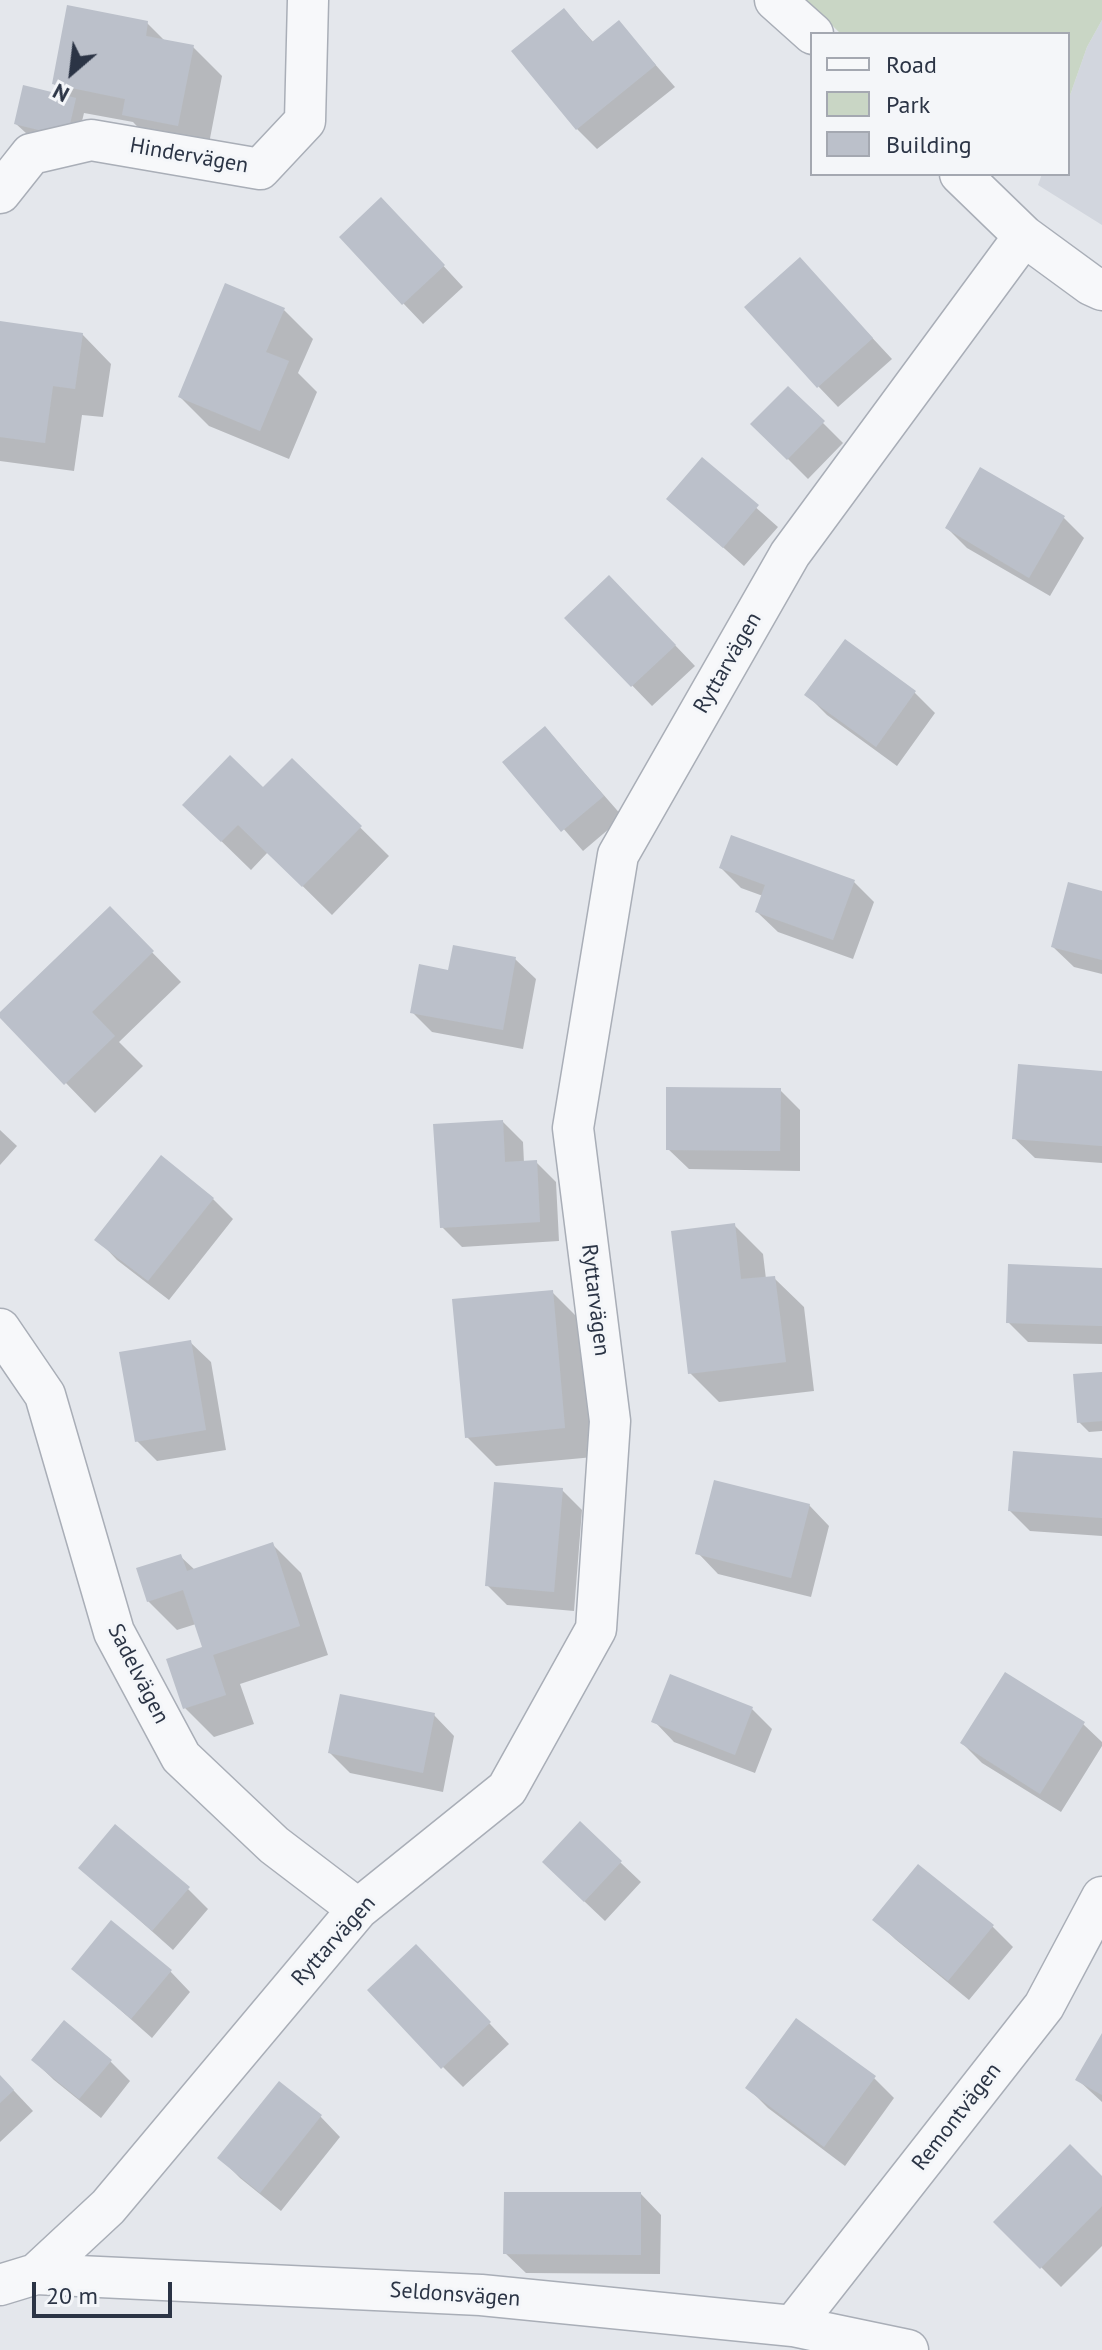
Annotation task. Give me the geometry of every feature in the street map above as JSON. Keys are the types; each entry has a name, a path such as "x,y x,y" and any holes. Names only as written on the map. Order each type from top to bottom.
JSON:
{"street":[{"name":"Hindervägen","path":"0,193 31,154 91,140 260,169 305,121 308,0"},
{"path":"775,0 811,32"},
{"path":"962,176 1024,236 1102,290"},
{"name":"Ryttarvägen","path":"18,2280 108,2207 358,1909 507,1789 596,1629 610,1421 573,1128 618,855 790,554 1024,236"},
{"name":"Sadelvägen","path":"0,1329 45,1395 114,1632 181,1757 274,1845 358,1909"},
{"name":"Remontvägen","path":"793,2326 1044,2006 1102,1897"},
{"name":"Seldonsvägen","path":"18,2280 481,2295 793,2326 908,2350"}],"shaded area":[{"path":"1102,20 1102,225 1038,185 1041,176 1070,176 1070,95 1087,47"}],"green space":[{"path":"806,0 1102,0 1102,20 1087,47 1070,95 1070,32 839,32"}],"building":[{"path":"67,5 148,21 146,36 194,45 178,126 122,115 125,99 52,84"},
{"path":"564,8 592,42 619,20 656,65 576,130 511,51"},
{"path":"23,85 76,98 67,137 14,124"},
{"path":"381,197 445,265 402,305 339,237"},
{"path":"800,257 873,338 817,388 744,307"},
{"path":"225,283 285,308 266,352 289,361 260,431 178,397"},
{"path":"0,321 83,333 75,389 53,386 45,443 0,437"},
{"path":"788,386 825,421 787,460 750,424"},
{"path":"702,457 759,505 723,548 666,499"},
{"path":"980,467 1065,516 1029,578 945,528"},
{"path":"609,575 676,645 631,687 564,618"},
{"path":"845,639 916,691 876,747 804,695"},
{"path":"545,726 604,796 561,832 502,762"},
{"path":"230,755 263,787 292,758 362,826 302,887 238,825 221,842 182,805"},
{"path":"731,835 855,880 833,940 755,912 765,885 719,868"},
{"path":"1068,882 1102,891 1102,960 1051,947"},
{"path":"110,906 154,951 92,1012 115,1036 64,1085 0,1018 0,1012"},
{"path":"453,945 516,957 503,1030 410,1013 419,964 448,970"},
{"path":"1018,1064 1102,1071 1102,1146 1012,1139"},
{"path":"666,1087 781,1088 780,1151 666,1150"},
{"path":"503,1120 505,1162 537,1160 540,1222 440,1228 433,1124"},
{"path":"161,1155 214,1198 148,1281 94,1240"},
{"path":"735,1223 741,1279 775,1276 786,1362 688,1374 671,1231"},
{"path":"1008,1264 1102,1268 1102,1326 1006,1323"},
{"path":"553,1290 565,1428 465,1438 452,1299"},
{"path":"191,1340 206,1430 135,1442 119,1352"},
{"path":"1102,1372 1102,1421 1077,1423 1073,1374"},
{"path":"1013,1451 1102,1458 1102,1518 1008,1511"},
{"path":"714,1480 810,1504 791,1578 695,1554"},
{"path":"494,1482 563,1488 554,1592 485,1586"},
{"path":"273,1542 300,1626 213,1655 226,1695 183,1709 166,1659 202,1647 183,1590 147,1602 136,1568 181,1554 187,1571"},
{"path":"1005,1672 1085,1722 1040,1794 960,1743"},
{"path":"670,1674 753,1707 735,1755 651,1722"},
{"path":"340,1694 435,1713 423,1773 328,1753"},
{"path":"580,1821 622,1861 584,1902 542,1862"},
{"path":"115,1824 190,1887 152,1931 78,1868"},
{"path":"918,1864 994,1925 948,1981 872,1920"},
{"path":"111,1920 172,1970 131,2019 71,1969"},
{"path":"416,1944 491,2022 441,2069 367,1990"},
{"path":"796,2018 876,2076 824,2147 745,2088"},
{"path":"64,2020 112,2060 79,2099 31,2060"},
{"path":"1102,2033 1102,2095 1075,2080"},
{"path":"0,2075 14,2090 0,2103"},
{"path":"279,2081 322,2115 260,2193 217,2158"},
{"path":"1070,2144 1102,2176 1102,2206 1040,2269 993,2222"},
{"path":"504,2192 641,2192 641,2255 503,2254"}]}
